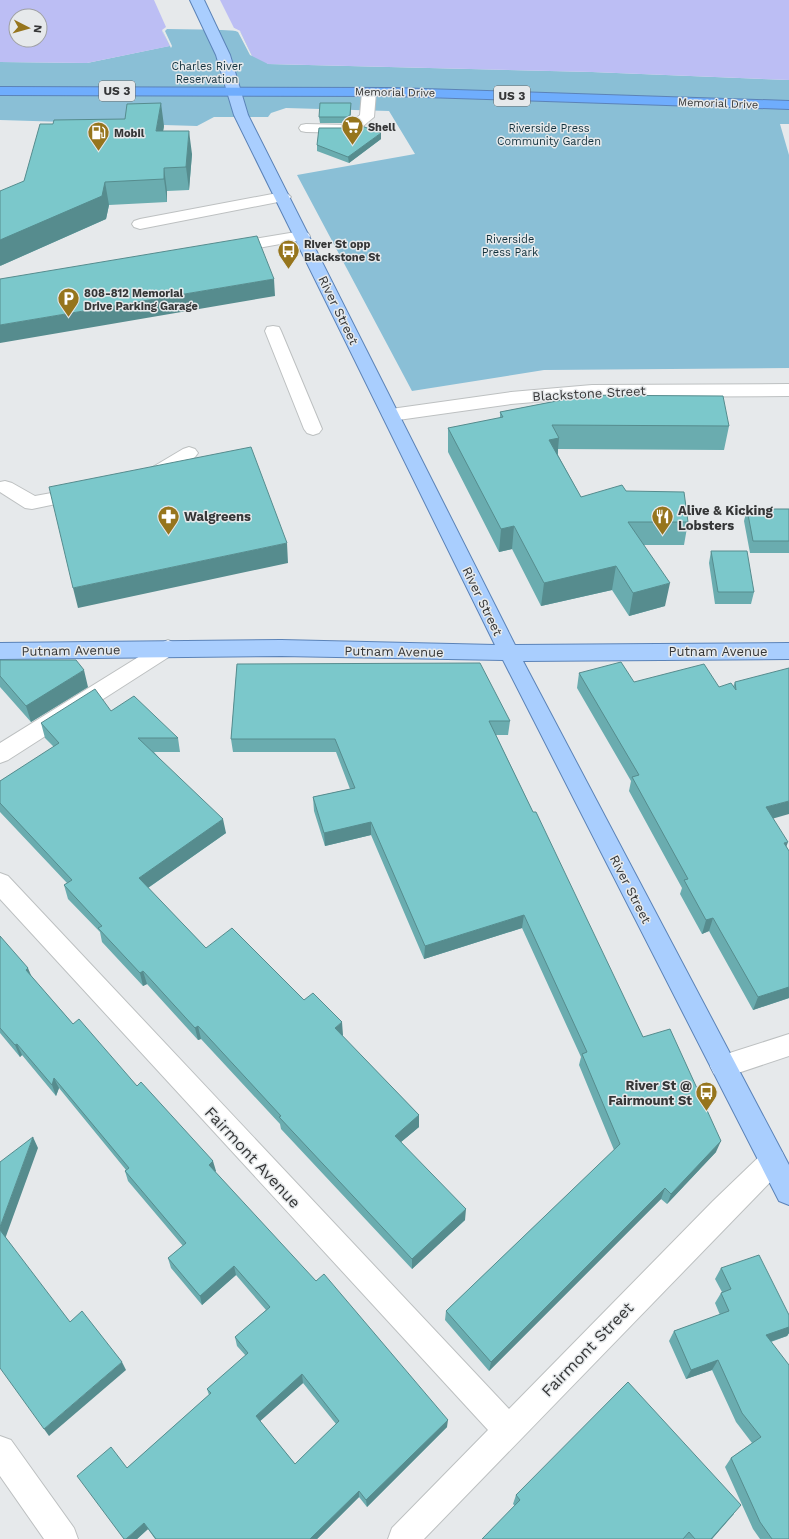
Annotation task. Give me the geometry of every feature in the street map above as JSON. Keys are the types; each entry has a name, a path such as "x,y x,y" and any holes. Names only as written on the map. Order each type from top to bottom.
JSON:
{"highway":[{"name":"Memorial Drive","path":"0,91 369,92 789,105"}],"main road":[{"name":"River Street","path":"197,0 223,55 241,114 390,415 509,653 789,1192"},
{"name":"Putnam Avenue","path":"0,651 168,648 509,653 789,651"}],"street":[{"path":"306,128 351,129 367,117 369,92"},
{"path":"140,224 283,197"},
{"path":"212,251 302,236"},
{"path":"273,331 314,430"},
{"name":"Blackstone Street","path":"390,415 511,398 592,391 789,390"},
{"path":"131,485 138,484 189,453"},
{"path":"5,487 32,503 68,496"},
{"path":"0,754 168,648"},
{"name":"Fairmont Avenue","path":"0,883 508,1430"},
{"path":"723,1066 789,1045"},
{"name":"Fairmont Street","path":"403,1539 508,1430 773,1161"},
{"path":"0,1451 63,1539"}],"green space":[{"name":"Riverside Press Park","path":"166,27 240,31 268,64 592,72 789,80 789,124 780,124 789,155 789,368 544,370 412,391 297,175 415,154 389,111 286,108 271,113 268,117 214,117 197,126 0,120 0,62 87,63 169,46 162,30"}],"shaded area":[{"path":"0,0 789,0 789,80 592,72 268,64 252,56 240,31 234,28 166,27 162,31 170,46 87,63 0,62"}],"pier":[{"path":"154,0 220,0 234,28 240,31 252,56 250,55 238,32 233,30 167,29 165,31 172,46 171,48 162,30 166,27"}],"building":[{"path":"161,103 156,131 189,131 186,167 164,168 164,179 105,182 102,196 0,240 0,191 24,181 40,124 53,124 54,120 125,119 127,104"},
{"path":"320,103 351,103 350,115 347,117 319,117"},
{"path":"359,125 381,133 348,157 317,145 319,128 351,128"},
{"name":"808-812 Memorial Drive Parking Garage","path":"257,236 274,279 0,325 0,279"},
{"path":"567,395 723,396 729,426 552,425 559,438 549,440 581,497 622,485 626,491 684,492 688,522 628,522 670,583 633,593 616,566 544,583 514,526 501,529 448,428 503,417 500,412 567,399"},
{"name":"Walgreens","path":"251,447 287,543 73,588 49,487"},
{"path":"747,509 789,509 789,541 753,541"},
{"path":"711,551 747,551 754,592 718,592"},
{"path":"0,660 76,660 84,670 26,706 0,676"},
{"path":"621,662 634,682 704,664 719,687 731,683 736,690 735,682 789,668 789,801 766,807 788,842 784,843 789,851 789,987 758,997 713,918 706,920 684,880 688,879 632,777 639,775 579,673"},
{"path":"480,663 510,721 489,721 533,812 536,812 643,1037 670,1029 721,1141 671,1194 665,1188 491,1362 446,1311 620,1144 582,1054 587,1052 524,915 425,946 371,822 324,833 313,797 355,788 335,739 231,739 237,664"},
{"path":"95,689 111,711 134,696 178,738 138,738 223,819 139,878 206,948 232,928 304,1000 313,993 342,1022 335,1028 419,1115 395,1136 466,1209 412,1259 279,1117 281,1116 198,1026 195,1028 143,971 140,973 98,928 102,926 64,885 72,880 0,803 0,781 59,743 41,723"},
{"path":"0,936 28,968 26,970 73,1024 79,1019 137,1086 141,1082 213,1161 209,1165 316,1281 324,1274 448,1420 366,1500 359,1491 310,1539 156,1539 144,1523 126,1539 124,1539 77,1476 111,1447 127,1468 211,1393 207,1389 248,1353 235,1337 270,1307 234,1266 200,1296 168,1258 186,1243 125,1171 129,1168 54,1078 52,1085 17,1044 15,1045 0,1028","holes":["302,1374 339,1421 295,1464 256,1416"]},
{"path":"33,1137 0,1227 0,1162"},
{"path":"0,1230 70,1322 82,1311 122,1362 44,1429 0,1368"},
{"path":"759,1255 789,1315 789,1327 766,1335 789,1365 789,1539 772,1539 760,1522 731,1458 761,1437 742,1413 718,1360 691,1370 674,1331 729,1311 721,1293 731,1289 721,1268"},
{"path":"628,1382 741,1505 711,1539 695,1539 689,1532 683,1539 482,1539 520,1500 516,1495"}],"place":[{"name":"Shell","path":"352,146"},
{"name":"Mobil","path":"98,152"},
{"name":"River St opp Blackstone St","path":"288,270"},
{"name":"808-812 Memorial Drive Parking Garage","path":"69,318"},
{"name":"Walgreens","path":"169,536"},
{"name":"Alive & Kicking Lobsters","path":"663,536"},
{"name":"River St @ Fairmount St","path":"707,1112"}],"park label":[{"name":"Charles River Reservation","path":"207,72"},
{"name":"Riverside Press Community Garden","path":"549,134"}]}
